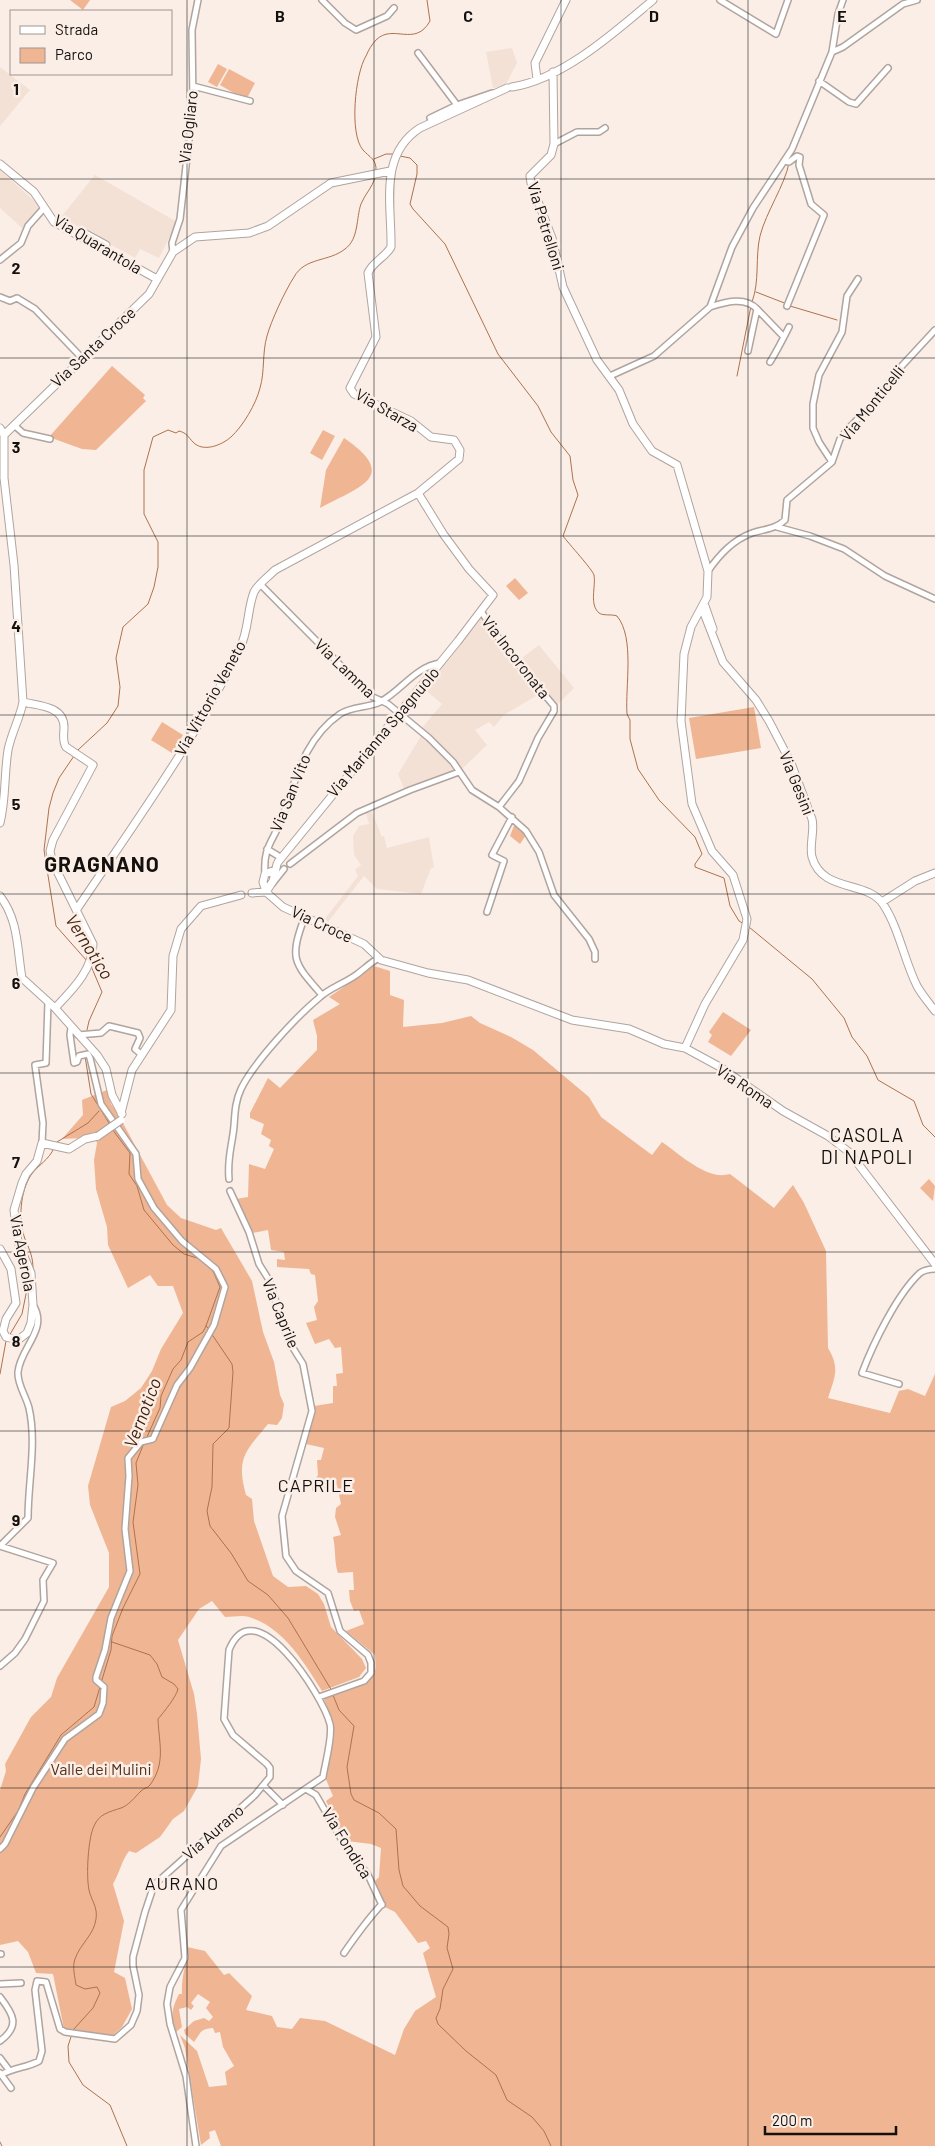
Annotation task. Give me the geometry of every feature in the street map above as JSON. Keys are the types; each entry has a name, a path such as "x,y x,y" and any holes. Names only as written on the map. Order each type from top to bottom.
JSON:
{"street":[{"name":"Via Ogliaro","path":"173,252 172,243 180,220 193,104 192,30 198,0"},
{"path":"322,0 356,30 387,16 394,8"},
{"path":"537,78 535,62 566,0"},
{"path":"173,252 195,237 248,233 268,226 331,183 390,171 410,135 469,104 553,72 611,35 653,0"},
{"path":"720,0 776,34 788,0"},
{"path":"710,307 732,247 753,208 788,161 832,52 838,14 843,0"},
{"path":"832,52 843,47 902,4 916,0"},
{"path":"418,53 457,105"},
{"path":"821,82 849,102 856,104 888,68"},
{"path":"553,72 554,144 578,132 599,132 604,128"},
{"path":"193,86 250,101"},
{"path":"430,118 486,93 499,93"},
{"name":"Via Petrelloni","path":"554,144 551,155 530,176 531,183 552,238 568,299 597,360 610,376"},
{"path":"787,306 824,215 811,204 799,165 800,157 797,156 788,161"},
{"name":"Via Quarantola","path":"0,164 28,185 56,223 80,233 158,277"},
{"name":"Via Starza","path":"390,171 391,248 371,266 368,273 376,337 350,388 354,394 411,421 431,437 449,438 457,443 460,450 459,459 418,493"},
{"path":"0,260 21,243 28,226 44,208"},
{"name":"Via Santa Croce","path":"2,431 14,425 149,294 173,252"},
{"path":"708,571 720,555 740,539 776,527 785,520 787,500 791,495 832,462 819,442 813,428 813,404 819,375 842,332 847,296 858,279"},
{"path":"0,297 10,301 17,298 30,305 82,358"},
{"path":"685,1048 706,1004 743,940 746,919 733,875 712,851 692,804 681,721 684,654 691,627 704,603 708,571 677,465 652,451 633,424 619,390 610,376 654,356 710,307 725,302 744,301 753,306 783,336"},
{"path":"748,351 753,306"},
{"path":"770,362 783,342 783,336 789,327"},
{"name":"Via Monticelli","path":"832,462 840,439 846,431 880,396 898,370 935,330"},
{"path":"14,425 23,433 50,439"},
{"path":"0,824 5,802 6,766 9,746 19,722 23,702 14,565 2,480 2,431"},
{"path":"423,500 426,487"},
{"path":"260,584 284,566 418,493 423,500"},
{"name":"Via Marianna Spagnuolo","path":"277,863 440,664 493,595 454,548 423,500"},
{"path":"776,527 810,536 844,549 885,576 935,599"},
{"name":"Via Lamma","path":"260,584 293,615 320,646 371,696 388,704 453,762 472,790 499,807 526,831 539,852 554,895 589,939 595,952 595,960"},
{"name":"Via Vittorio Veneto","path":"77,909 147,805 216,694 244,640 254,593 260,584"},
{"path":"704,603 728,669"},
{"path":"704,603 717,650 728,669"},
{"name":"Via Incoronata","path":"480,611 505,648 554,706 554,711 538,738 519,781 499,807"},
{"name":"Via San Vito","path":"267,849 281,820 297,773 312,742 345,711 381,702 415,675 440,664"},
{"name":"Via Gesini","path":"728,669 756,700 791,763 812,819 814,828 812,856 815,864 830,879 875,896 882,902"},
{"path":"23,702 53,709 58,712 64,722 63,743 70,750 93,764 87,779 52,840 50,851 52,861 93,944 91,956 78,982 55,1008"},
{"path":"290,864 357,813 410,790 459,772"},
{"path":"487,912 504,861 492,855 512,817"},
{"path":"267,849 277,863"},
{"path":"267,849 264,858 265,874 263,882 268,889"},
{"path":"265,874 277,863"},
{"path":"268,889 277,863"},
{"path":"252,894 268,889 275,883 284,869"},
{"path":"935,873 915,881 882,902 918,988 935,1011"},
{"name":"Via Croce","path":"268,889 283,907 305,915 364,944 377,959"},
{"path":"48,1002 46,1063 35,1065 45,1143 70,1149 85,1139 98,1136 121,1116 130,1074 171,1010 173,956 181,928 201,906 241,895"},
{"path":"0,896 16,929 22,978 55,1008 106,1069 121,1116"},
{"path":"305,915 295,952 296,962 301,971 322,995"},
{"path":"229,1179 228,1158 234,1126 234,1112 242,1088 281,1036 322,995 356,976 377,959"},
{"name":"Via Roma","path":"377,959 428,973 468,980 572,1020 629,1029 664,1044 685,1048 734,1075 783,1111 843,1147 864,1171 935,1264"},
{"path":"78,1034 98,1034 109,1026 138,1034 140,1038 135,1049 142,1055"},
{"path":"0,1849 5,1844 33,1788 65,1739 99,1714 103,1703 102,1685 96,1677 105,1650 111,1618 130,1571 125,1529 129,1476 128,1458 142,1442 153,1439 177,1385 190,1368 210,1333 225,1287 216,1269 182,1241 174,1229 154,1208 138,1178 136,1154 101,1104 88,1054 79,1056 77,1062 74,1063 70,1035 71,1028"},
{"path":"114,1098 122,1099 124,1096"},
{"name":"Via Agerola","path":"0,1249 11,1269 16,1299 15,1307 2,1327 10,1338 22,1338 27,1333 33,1316 31,1273 18,1242 14,1210 26,1174 37,1161 45,1143"},
{"name":"Via Caprile","path":"230,1191 250,1232 259,1264 268,1280 288,1340 303,1364 312,1411 282,1516 284,1549 296,1571 328,1593 340,1631 368,1655 371,1663 368,1678 319,1697"},
{"path":"899,1384 862,1373 876,1341 904,1294 920,1273 935,1269"},
{"path":"0,1666 20,1646 44,1601 43,1580 53,1562 0,1546 28,1518 32,1464 29,1408 18,1374 23,1353 34,1336 38,1325 38,1315 33,1305"},
{"path":"196,2146 185,2070 170,2024 167,2004 170,1987 185,1958 182,1907 221,1846 283,1805 323,1777 330,1725 319,1697 297,1665 272,1638 254,1631 242,1633 232,1642 228,1660 224,1719 233,1734 270,1768 270,1777 264,1786 283,1805"},
{"name":"Via Aurano","path":"9,2070 31,2066 39,2061 42,2051 35,1990 37,1981 46,1982 60,2028 65,2032 107,2038 119,2037 135,2018 139,1995 132,1966 133,1957 144,1912 154,1885 264,1786"},
{"name":"Via Fondica","path":"306,1789 316,1795 343,1842 368,1875 382,1904 367,1924 350,1940 344,1953"},
{"path":"0,1984 21,1983"},
{"path":"0,1997 14,2023 11,2032 0,2041"},
{"path":"0,2058 9,2070 1,2074 11,2088"}],"shaded area":[{"path":"512,48 517,63 505,86 493,88 486,52"},
{"path":"0,67 30,90 0,126"},
{"path":"0,170 41,207 28,220 23,229 0,208"},
{"path":"95,175 177,222 159,258 140,249 135,258 61,217"},
{"path":"479,617 541,693 504,715 494,727 489,722 475,730 487,745 461,770 443,748 421,729 442,704 424,689 455,652"},
{"path":"539,645 574,688 557,705 519,660"},
{"path":"421,736 443,755 453,770 450,773 405,791 398,774"},
{"path":"372,812 382,837 384,836 387,848 429,837 434,868 431,868 421,894 377,889 364,876 328,922 324,920 358,876 355,870 361,865 354,855 353,836 359,826 369,824 366,813"}],"green space":[{"path":"70,0 90,0 83,10"},
{"path":"218,64 227,69 217,87 208,82"},
{"path":"229,69 255,83 246,100 220,85"},
{"path":"112,366 145,395 143,398 146,401 96,450 82,449 49,437"},
{"path":"323,430 335,436 322,460 310,453"},
{"path":"344,438 361,451 370,462 372,472 368,480 360,487 320,508 326,470"},
{"path":"515,578 528,593 519,600 506,586"},
{"path":"754,707 761,748 696,759 689,718"},
{"path":"162,722 183,735 172,753 151,740"},
{"path":"515,823 526,835 520,844 510,836"},
{"path":"374,966 390,971 390,995 404,1000 403,1027 442,1023 471,1016 480,1023 511,1037 533,1050 589,1097 601,1117 652,1155 662,1142 703,1170 712,1174 730,1174 774,1208 793,1185 804,1203 826,1251 828,1348 835,1367 828,1398 890,1413 899,1391 908,1389 925,1396 935,1374 935,2146 221,2146 215,2130 209,2132 210,2138 201,2145 185,2048 180,2035 197,2051 209,2087 227,2085 225,2072 234,2066 223,2047 220,2032 215,2033 213,2028 205,2029 194,2042 185,2034 184,2030 194,2021 204,2018 209,2021 213,2017 206,2008 210,2002 198,1994 191,2003 194,2006 191,2010 187,2007 179,2009 182,2027 176,2032 173,2012 179,1994 182,1994 187,1947 205,1951 224,1975 229,1973 252,1996 246,2010 272,2016 277,2027 292,2029 300,2018 325,2021 395,2055 404,2029 415,2011 436,1997 423,1953 430,1948 426,1941 418,1943 395,1912 385,1907 375,1881 379,1877 381,1848 371,1844 347,1841 326,1801 333,1796 325,1777 334,1724 324,1699 350,1690 369,1680 373,1675 376,1665 375,1655 346,1631 364,1624 359,1610 354,1611 350,1601 349,1590 354,1590 353,1572 338,1573 337,1569 333,1537 341,1535 335,1517 336,1508 341,1504 337,1485 312,1491 312,1485 318,1475 317,1460 321,1460 324,1448 306,1444 314,1406 333,1403 333,1386 337,1386 336,1374 343,1373 341,1347 335,1348 329,1339 315,1344 306,1323 317,1320 314,1307 318,1301 315,1275 311,1274 309,1269 277,1267 277,1259 285,1260 284,1252 271,1250 268,1230 252,1233 236,1199 248,1197 249,1164 265,1169 274,1149 269,1146 271,1140 261,1134 264,1124 250,1118 250,1113 268,1078 280,1088 317,1050 317,1036 313,1020 340,1004 329,997"},
{"path":"723,1012 751,1030 731,1056 708,1042 712,1035 709,1032"},
{"name":"Valle dei Mulini","path":"107,1090 111,1104 167,1205 181,1218 216,1230 221,1228 252,1281 263,1332 274,1362 280,1395 284,1404 282,1418 277,1425 268,1424 253,1442 245,1456 242,1472 246,1495 252,1499 254,1521 273,1576 288,1587 306,1586 318,1594 324,1604 331,1627 362,1659 366,1668 359,1677 322,1691 292,1647 272,1629 249,1617 225,1617 212,1601 199,1609 178,1640 194,1694 197,1714 201,1759 198,1786 184,1811 173,1819 160,1837 136,1853 129,1851 113,1884 124,1921 114,1972 125,1978 132,2009 122,2027 112,2036 64,2029 53,1974 36,1973 28,1952 18,1941 0,1945 0,1790 6,1771 5,1764 31,1717 51,1697 57,1678 109,1587 109,1553 90,1505 88,1486 111,1407 125,1401 141,1388 152,1371 161,1349 183,1313 173,1286 158,1286 150,1275 128,1288 108,1245 107,1227 96,1189 94,1160 97,1143 94,1132 83,1138 62,1139 83,1115 82,1100"},
{"path":"929,1179 935,1186 933,1201 920,1188"}],"waterway":[{"path":"376,171 374,161 363,150 356,131 355,104 362,65 376,40 383,35 418,33 424,29 430,21 427,0"},
{"path":"374,159 386,154 393,154"},
{"path":"400,156 410,158 417,165 417,174 410,204 445,244 498,354 538,406 551,432 570,456 573,480 578,495 563,536 594,575 594,605 596,609 601,614 617,616 623,625 628,649 627,714 630,720 630,739 638,769 659,800 695,837 702,854 695,867 724,878 730,906 739,921 744,924"},
{"path":"752,302 756,286 760,236 766,218 784,180 789,163"},
{"name":"Vernotico","path":"78,750 107,723 118,706 120,687 116,658 123,627 148,604 154,587 158,567 158,542 144,514 144,470 153,437 168,430 176,433 179,431 186,434 197,445 212,447 223,443 236,432 258,394 262,382 264,349 267,336 290,283 304,266 339,253 350,245 355,234 361,204 375,178"},
{"path":"756,292 787,304"},
{"path":"737,376 751,306"},
{"path":"790,306 837,320"},
{"name":"Vernotico","path":"74,756 59,778 53,793 49,808 44,850 56,926 87,961"},
{"path":"749,927 812,979 844,1018 852,1037 867,1056 878,1080 914,1101 923,1125 935,1137"},
{"name":"Vernotico","path":"87,1030 102,992 91,966"},
{"name":"Vernotico","path":"85,1056 91,1094 109,1123"},
{"path":"57,1142 88,1123 99,1111"},
{"name":"Vernotico","path":"112,1129 130,1153 129,1174 137,1186 144,1210 173,1245 184,1254 197,1258 209,1266"},
{"path":"33,1269 32,1257 21,1223 22,1198 31,1175 54,1148"},
{"name":"Vernotico","path":"146,1439 160,1408 161,1396 173,1369 181,1360 188,1342 203,1332 206,1326 220,1287 212,1269"},
{"path":"9,1336 22,1314 28,1284"},
{"name":"Vernotico","path":"206,1326 209,1329"},
{"path":"211,1333 232,1364 233,1372 229,1428 213,1444 212,1487 207,1511 210,1526 231,1553 248,1581 268,1595 288,1618 332,1691"},
{"path":"0,1374 6,1341"},
{"name":"Vernotico","path":"101,1683 111,1650 112,1636 140,1574 133,1522 138,1485 136,1463 144,1443"},
{"path":"73,2030 93,2008 100,1993 97,1987 85,1989 76,1985 74,1969 77,1954 93,1930 96,1919 96,1911 89,1890 88,1876 88,1857 92,1832 96,1822 102,1816 126,1805 149,1786 155,1777 160,1761 158,1719 178,1689 174,1684 162,1677 157,1664 150,1655 112,1642"},
{"name":"Vernotico","path":"0,1837 18,1811 25,1794 61,1735 94,1707 100,1687"},
{"path":"333,1695 339,1710 354,1726 347,1767 351,1794 354,1800 379,1813 396,1829 399,1870 403,1886 420,1906 448,1927 447,1948 453,1969 443,1989 440,2009 436,2018 438,2024 466,2051 496,2075 507,2100 532,2117 544,2131 551,2146"},
{"path":"72,2034 68,2046 69,2062 83,2085 110,2105 127,2146"},
{"path":"0,2142 2,2146"}],"district":[{"name":"GRAGNANO","path":"102,865"},
{"name":"CASOLA DI NAPOLI","path":"867,1146"},
{"name":"CAPRILE","path":"316,1486"},
{"name":"AURANO","path":"182,1884"}]}
